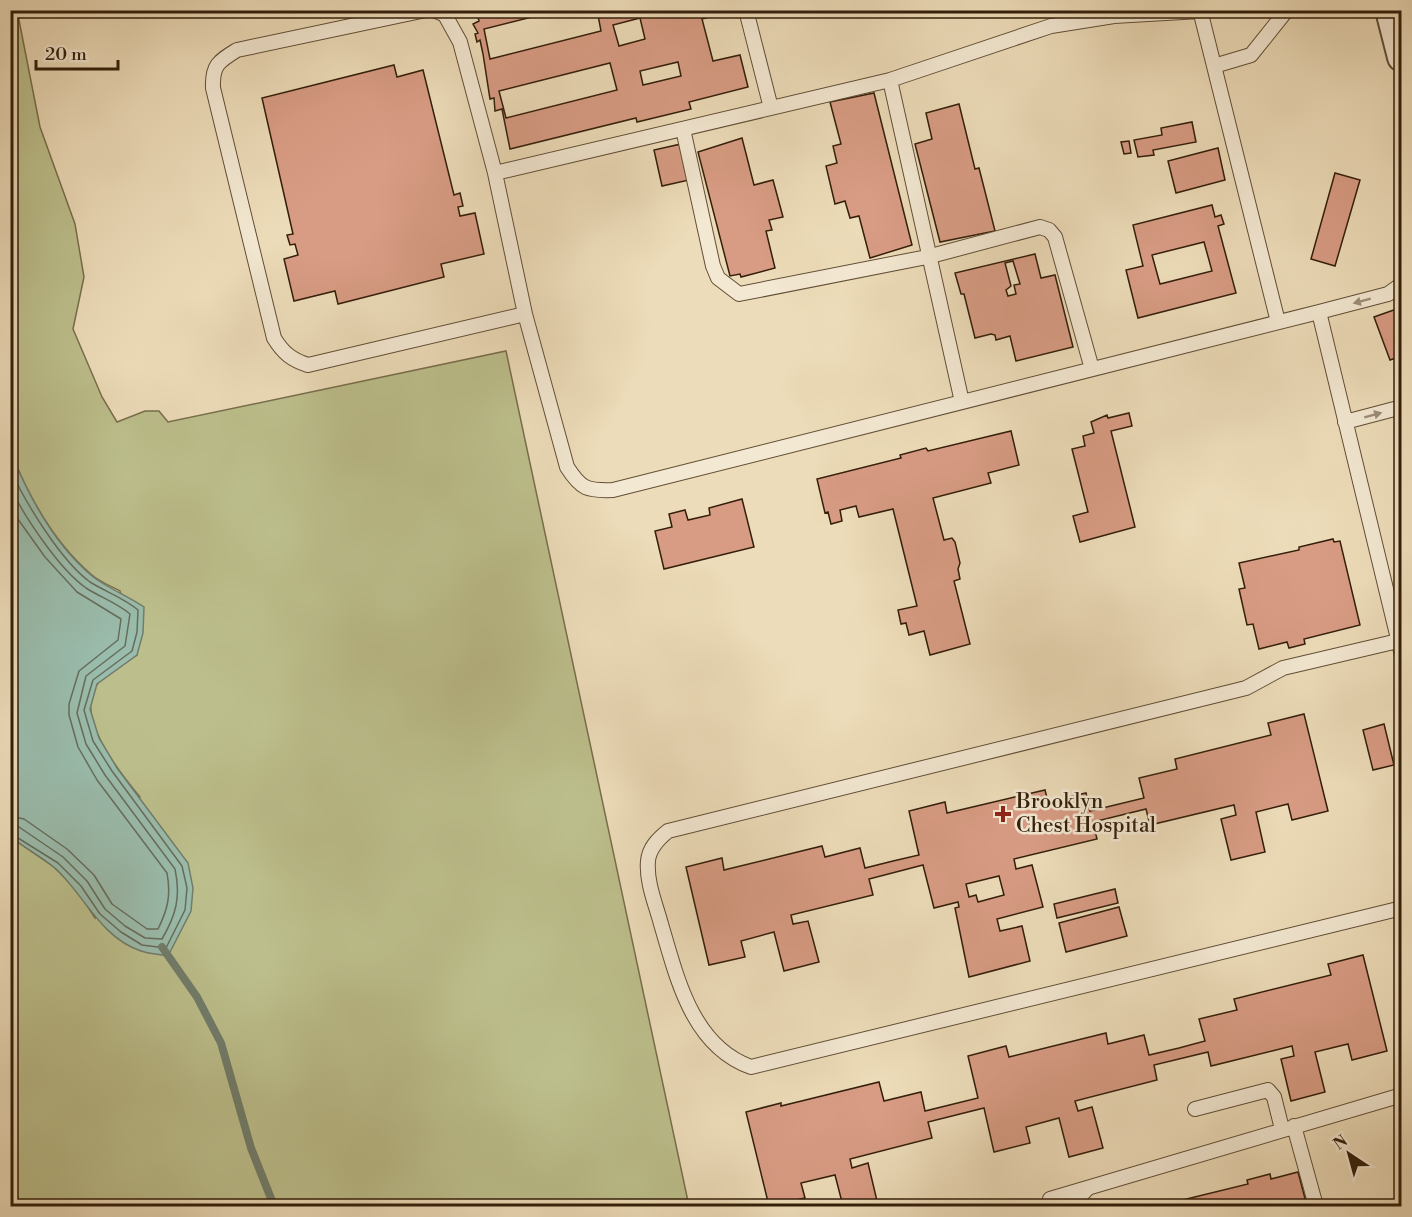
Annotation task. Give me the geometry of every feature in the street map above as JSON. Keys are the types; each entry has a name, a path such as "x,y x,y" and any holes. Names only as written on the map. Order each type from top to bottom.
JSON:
{"street":[{"path":"1390,10 1401,57"}],"lane":[{"path":"426,10 237,50 221,60 212,72 213,88 274,338 282,351 295,361 308,365 525,314"},
{"path":"434,10 445,15 460,42 495,173 525,314 567,467 579,485 595,491 613,490 1319,312 1388,294 1401,284"},
{"path":"746,10 771,108"},
{"path":"1214,66 1251,55 1287,10"},
{"path":"495,173 890,80 1051,26 1114,16 1200,11 1278,322"},
{"path":"890,80 927,257 962,402"},
{"path":"683,129 713,266 718,278 739,294 927,257 1040,227 1049,230 1061,257 1092,369"},
{"path":"1319,312 1401,656"},
{"path":"1345,422 1401,407"},
{"path":"1398,641 1283,668 1246,687 668,831 654,843 647,860 650,884 687,1005 717,1047 733,1060 751,1067 1401,908"},
{"path":"1195,1109 1268,1090 1274,1097 1288,1128 1316,1206"},
{"path":"1050,1199 1401,1095"},
{"path":"1071,1206 1088,1187"}],"green space":[{"path":"17,10 40,127 75,224 84,277 73,329 102,397 117,422 145,411 159,411 168,422 506,351 689,1206 11,1206 10,837 54,867 77,890 95,918 140,797 101,742 94,726 91,710 92,695 99,682 137,655 120,591 95,577 66,549 44,519 11,453 10,11"}],"water":[{"path":"11,453 44,519 66,550 92,576 144,607 143,633 137,655 97,684 90,709 99,738 117,768 188,863 193,888 191,911 168,956 141,951 115,936 94,915 56,869 11,837"}],"building":[{"path":"476,10 560,10 484,29 490,59 601,31 597,10 609,10 610,14 624,10 708,10 710,17 702,19 713,61 740,55 748,87 689,102 691,109 637,122 636,118 510,149 502,109 495,111 494,98 490,99 480,40 477,42 475,34 478,33 473,24 479,21","holes":["640,18 645,39 619,46 613,25","678,62 681,76 643,85 640,71","610,63 617,90 506,118 499,91"]},
{"path":"394,65 397,77 423,70 454,195 460,193 463,206 458,207 460,216 475,213 484,254 441,264 444,277 338,304 335,291 294,301 284,259 298,255 295,244 290,245 287,235 293,234 262,98"},
{"path":"874,93 912,245 870,258 859,216 850,218 845,201 835,204 826,166 837,163 833,146 841,144 830,102"},
{"path":"959,104 975,169 979,168 995,231 940,242 915,144 932,139 926,113"},
{"path":"1192,122 1196,142 1153,150 1154,155 1138,157 1134,140 1162,135 1161,128"},
{"path":"742,138 754,185 773,180 783,217 769,220 772,230 766,231 775,268 741,277 740,274 730,276 698,152"},
{"path":"1129,141 1131,153 1124,154 1121,142"},
{"path":"681,144 689,180 662,186 654,150"},
{"path":"1218,148 1225,180 1176,193 1168,161"},
{"path":"1335,173 1360,180 1335,266 1311,259"},
{"path":"1212,205 1215,217 1221,215 1224,224 1218,226 1236,293 1138,318 1126,270 1143,266 1133,225","holes":["1204,242 1212,271 1160,284 1152,255"]},
{"path":"1035,254 1041,278 1055,275 1073,347 1016,361 1010,336 996,340 995,335 991,334 975,338 964,294 961,294 955,273","holes":["1013,261 1020,284 1014,285 1016,294 1008,296 1006,290 1011,286 1005,263"]},
{"path":"1402,307 1402,356 1390,360 1374,317"},
{"path":"1129,413 1132,426 1111,431 1135,527 1080,542 1073,516 1088,512 1072,449 1085,446 1083,436 1094,433 1091,422 1107,415 1108,418"},
{"path":"1011,431 1019,465 988,473 991,483 933,498 944,540 952,538 955,542 960,563 958,569 960,579 954,581 970,644 930,655 924,631 909,635 906,623 901,624 898,610 917,606 893,509 859,517 856,506 840,510 842,521 831,524 828,512 825,513 817,479 901,458 900,455 926,448 928,451"},
{"path":"742,499 754,547 664,569 655,531 672,527 669,514 685,510 688,520 710,515 709,508"},
{"path":"1333,539 1334,542 1340,541 1360,625 1304,639 1305,644 1289,648 1287,642 1259,649 1253,624 1247,625 1239,589 1245,588 1239,563 1299,550 1299,547"},
{"path":"1304,714 1328,811 1292,820 1288,804 1256,812 1265,852 1231,860 1221,819 1236,815 1234,805 1150,825 1146,809 1093,822 1097,839 1014,859 1016,869 1032,865 1043,907 997,919 1000,931 1022,926 1030,961 969,977 955,908 959,907 958,902 934,908 923,865 869,879 873,895 791,915 793,924 808,921 819,962 784,971 774,932 741,941 745,957 709,965 686,867 722,858 724,870 822,846 825,857 860,848 865,868 919,855 909,811 945,802 947,813 1045,790 1048,802 1086,793 1090,811 1144,798 1139,778 1177,769 1175,759 1271,735 1268,723","holes":["999,876 1004,895 978,902 976,895 969,897 966,884"]},
{"path":"1384,724 1394,765 1373,770 1363,730"},
{"path":"1115,889 1118,903 1057,918 1054,904"},
{"path":"1119,907 1127,936 1066,952 1059,923"},
{"path":"1363,955 1387,1051 1352,1060 1348,1044 1315,1052 1325,1092 1291,1101 1281,1059 1294,1056 1292,1046 1211,1066 1208,1052 1154,1065 1157,1080 1075,1101 1078,1111 1092,1107 1103,1148 1069,1157 1059,1118 1026,1127 1030,1143 994,1152 984,1108 928,1122 932,1138 850,1159 852,1168 868,1163 878,1205 843,1206 835,1175 801,1183 805,1198 769,1206 746,1112 781,1103 781,1106 879,1082 884,1101 921,1092 925,1111 978,1098 968,1056 1006,1046 1009,1057 1106,1033 1108,1044 1144,1035 1149,1055 1179,1048 1205,1041 1199,1019 1237,1010 1234,999 1331,975 1328,964"},
{"path":"1298,1172 1307,1206 1158,1206 1248,1184 1247,1180 1270,1174 1271,1179"}],"waterway":[{"path":"162,947 197,997 221,1043 251,1148 274,1206"}],"place":[{"name":"Brooklyn Chest Hospital","path":"1003,814"}]}
